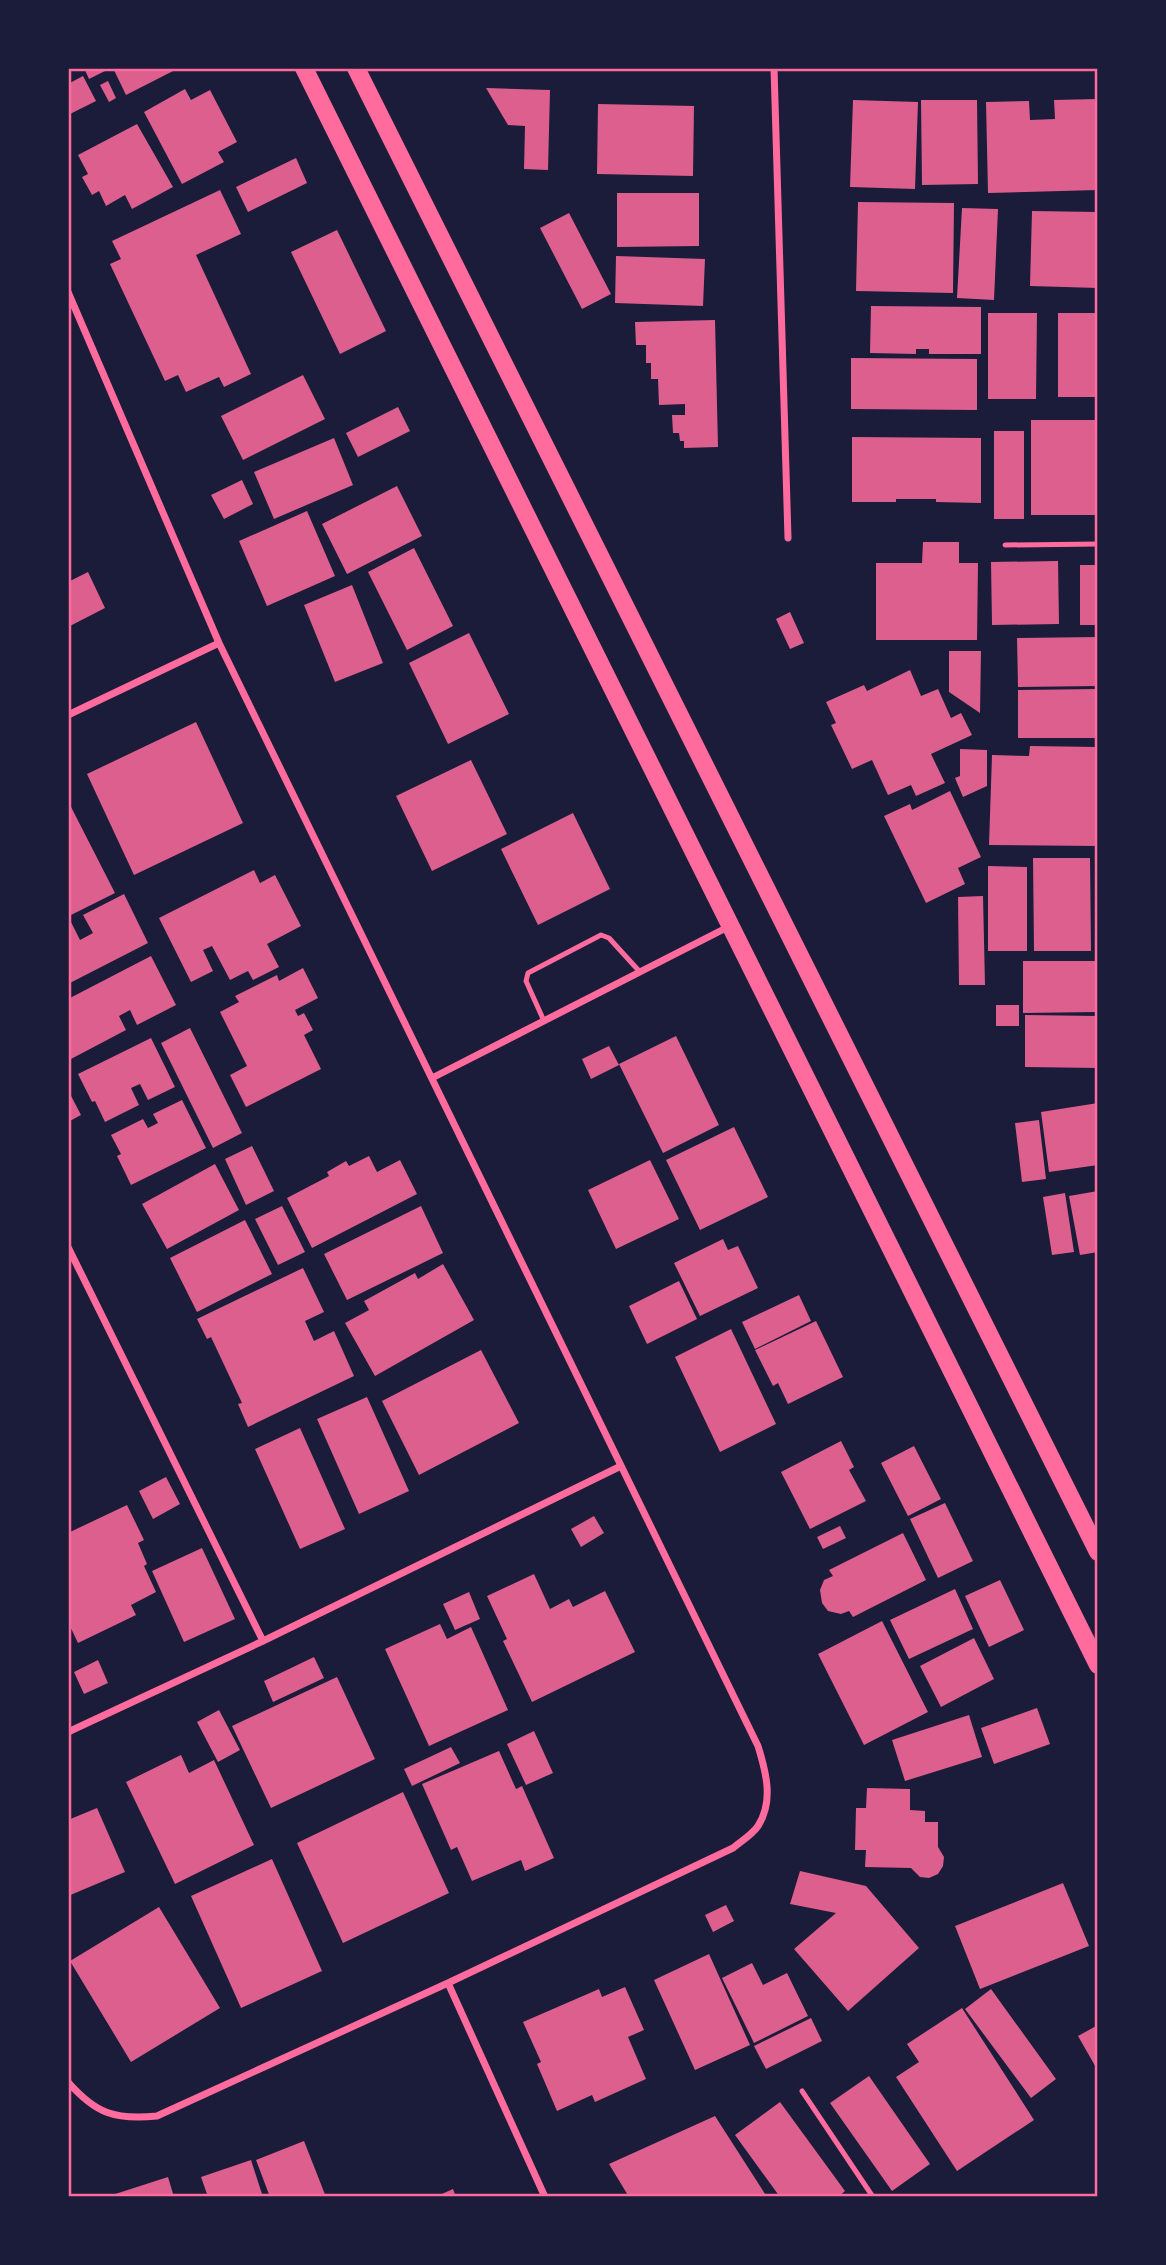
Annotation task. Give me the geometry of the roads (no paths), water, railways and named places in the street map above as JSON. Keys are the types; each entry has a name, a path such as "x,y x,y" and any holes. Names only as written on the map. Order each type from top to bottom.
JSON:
{"main road":[{"path":"304,68 1098,1665"},
{"path":"356,68 1098,1552"}],"street":[{"path":"774,68 788,538"},
{"path":"68,292 219,643 758,1746 767,1775 767,1804 757,1827 733,1848 448,1983 157,2116 131,2118 106,2114 83,2100 68,2082"},
{"path":"68,715 219,643"},
{"path":"432,1078 730,926"},
{"path":"68,1247 263,1641"},
{"path":"68,1732 263,1641 621,1466"},
{"path":"448,1983 545,2197"}],"lane":[{"path":"1005,545 1098,544"},
{"path":"544,1021 526,977 528,973 605,935 640,972"},
{"path":"802,2091 873,2197"}]}
